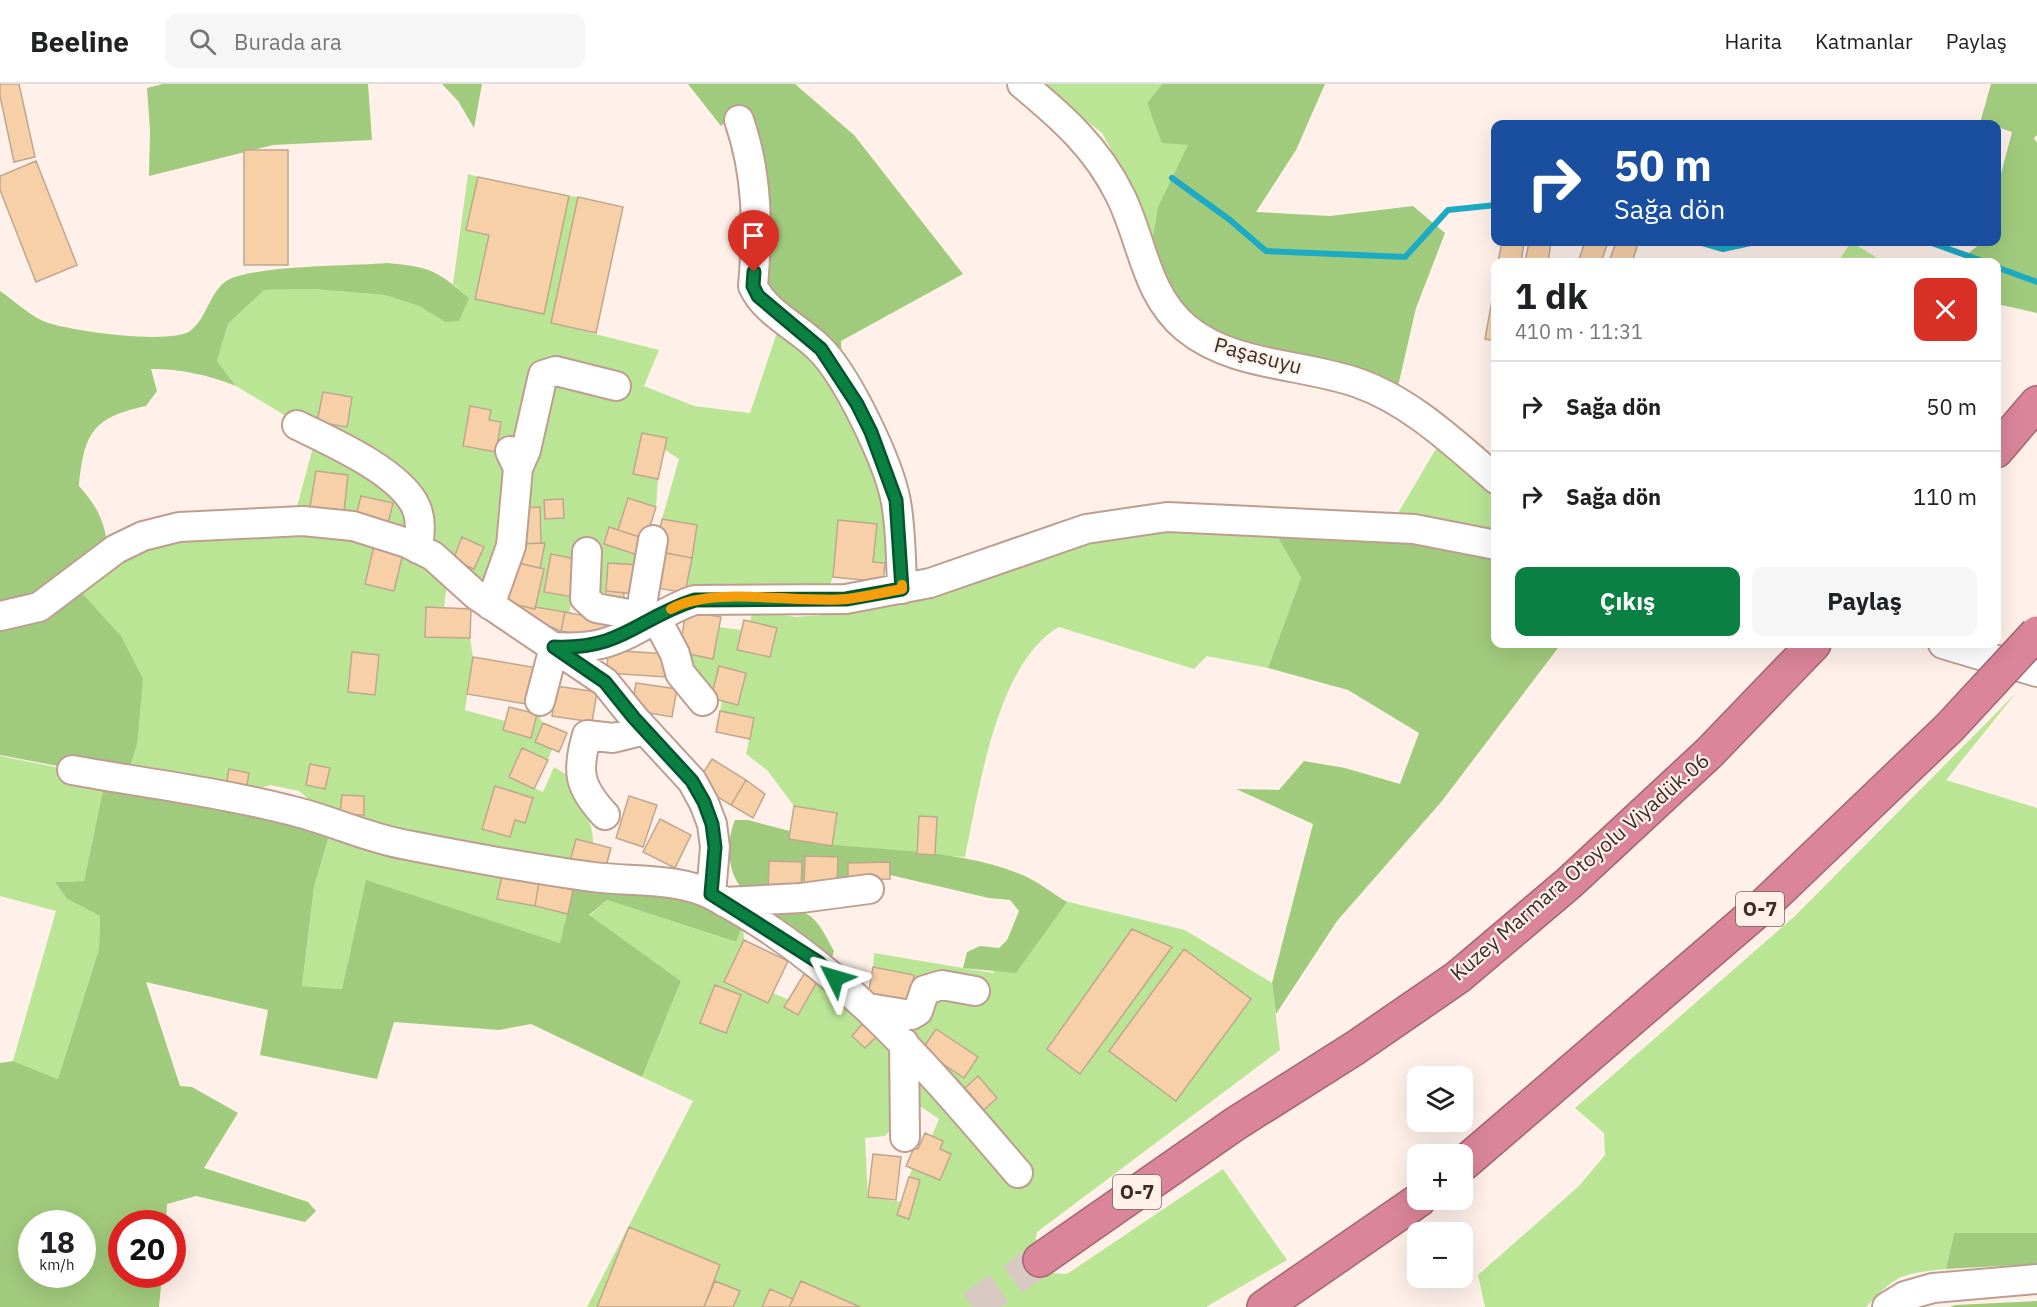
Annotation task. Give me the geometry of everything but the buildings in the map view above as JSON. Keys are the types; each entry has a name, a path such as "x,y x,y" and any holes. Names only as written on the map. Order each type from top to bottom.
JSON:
{"highway":[{"path":"2001,445 2037,403"},
{"name":"O-7","path":"1473,1156 1763,906 1950,727 2037,633"},
{"name":"Kuzey Marmara Otoyolu Viyadük.06","path":"1040,1260 1235,1124 1355,1048 1458,977 1569,883 1709,753 1810,648"},
{"path":"1277,1299 1407,1208"}],"street":[{"name":"Paşasuyu","path":"1022,84 1069,122 1089,144 1120,194 1133,223 1157,296 1170,314 1187,329 1208,344 1226,352 1335,375 1360,383 1396,400 1453,442 1491,475"},
{"path":"739,120 754,178 758,216 753,286 768,307 821,349 857,404 871,432 896,500 902,589"},
{"path":"490,605 511,546 512,457 526,450 537,391 543,375 556,371 616,386"},
{"path":"297,425 354,453 394,482 414,503 421,526 418,549"},
{"path":"554,647 577,648 603,644 644,621 695,600 846,599 930,583 1086,529 1167,517 1414,529 1491,544"},
{"path":"0,615 39,607 116,549 143,536 179,527 275,520 331,522 375,532 433,556 490,605 605,682 692,781 704,802 715,847 718,898"},
{"path":"644,621 653,540"},
{"path":"587,552 585,598 596,608 644,621 675,654 680,673 703,701"},
{"path":"540,700 554,647"},
{"path":"1956,648 2037,672"},
{"path":"605,815 588,797 580,777 580,756 587,735 613,738 645,730"},
{"path":"72,770 289,810 371,837 406,845 593,877 667,883 718,898 818,962 904,1042 1018,1173"},
{"path":"718,898 801,898 869,889"},
{"path":"868,1008 910,1015 918,1011 925,990 942,985 975,991"},
{"path":"904,1042 905,1137"},
{"path":"1887,1307 1905,1296 1934,1288 2037,1280"}],"green space":[{"path":"163,84 368,84 372,140 273,145 149,176 150,130 147,88"},
{"path":"442,84 482,84 474,128 458,101"},
{"path":"688,84 795,84 854,135 963,274 841,341 842,371 761,292 738,111 721,126"},
{"path":"1040,84 1162,84 1147,103 1188,145 1159,276 1119,164 1102,133"},
{"path":"1162,84 1325,84 1296,150 1256,212 1330,216 1413,206 1445,233 1416,308 1396,395 1200,333 1159,276 1153,237 1158,207 1188,145 1162,143 1147,103"},
{"path":"1991,84 2037,84 2037,135 2034,138 2037,143 2037,313 2001,305 2001,258 1963,258 1977,246 2001,246 2001,174 2012,132 2001,128 2001,120 1981,120"},
{"path":"468,174 478,177 466,230 489,235 475,298 544,313 569,196 578,197 551,323 659,350 644,386 694,406 750,413 777,332 806,353 829,380 873,462 891,533 885,563 869,564 877,524 839,520 833,577 827,591 685,593 697,525 662,519 679,459 665,450 667,438 642,433 633,474 658,479 656,507 628,498 618,530 609,527 604,544 641,556 640,565 608,563 604,606 581,560 551,554 544,591 573,597 569,613 535,607 544,569 540,568 544,544 541,543 540,507 523,508 549,363 503,533 483,591 344,512 310,507 296,510 315,440 281,413 236,386 217,361 228,324 264,290 313,289 385,295 419,306 445,322 469,298 453,284"},
{"path":"1848,246 1858,246 1877,258 1841,258"},
{"path":"387,263 424,268 458,289 469,298 459,321 445,322 419,306 385,295 313,289 264,290 228,324 217,361 236,386 195,373 151,369 157,391 146,406 114,416 94,430 84,453 79,486 98,512 104,526 107,543 27,598 0,605 0,291 36,317 53,324 116,335 161,337 190,331 201,319 217,290 228,280 242,275 305,267"},
{"path":"1440,442 1491,484 1491,534 1394,520"},
{"path":"1152,529 1276,534 1301,578 1268,668 1207,656 1194,669 1059,627 1037,645 1020,669 1005,698 984,765 965,857 935,855 937,817 919,816 917,854 832,846 837,814 794,806 767,770 746,754 754,718 720,711 722,701 738,705 746,673 719,666 711,698 679,652 713,658 719,627 741,630 737,650 769,657 777,628 750,622 752,610 796,617 862,612 932,593 1075,543"},
{"path":"331,533 374,546 365,584 394,591 403,553 447,582 444,608 426,607 426,637 470,638 473,657 465,710 505,721 503,730 531,738 537,714 543,723 535,742 552,749 548,760 522,748 509,777 543,792 554,767 569,776 591,825 593,843 576,839 570,861 354,824 322,810 299,791 270,785 246,792 126,779 79,590 117,563 168,538"},
{"path":"1276,534 1389,538 1491,553 1491,648 1558,648 1442,801 1337,921 1276,1014 1272,983 1313,824 1236,789 1279,790 1304,761 1345,768 1400,784 1419,733 1348,690 1268,668 1301,578"},
{"path":"79,590 121,636 143,679 137,744 126,779 0,755 0,624"},
{"path":"2016,693 1946,780 2037,808 2037,1233 1954,1233 1946,1269 1919,1272 1901,1278 1885,1288 1866,1307 1485,1307 1478,1275 1579,1186 1605,1155 1604,1133 1575,1108 1795,916"},
{"path":"0,756 60,768 57,777 104,785 84,881 55,882 67,899 100,916 99,949 58,1079 13,1061 56,911 0,896"},
{"path":"104,785 331,829 314,887 302,986 342,989 366,880 560,943 573,890 590,884 701,901 743,923 736,942 607,900 589,915 681,981 642,1077 531,1024 499,1030 394,1022 377,1079 260,1055 268,1010 146,982 180,1086 192,1087 238,1113 204,1168 308,1202 316,1211 305,1222 196,1196 167,1204 167,1210 108,1210 108,1288 161,1288 159,1307 0,1307 0,1063 13,1061 58,1079 99,949 100,916 67,899 55,882 84,881"},
{"path":"735,820 748,820 790,831 789,839 937,854 994,865 1038,883 1067,902 1016,973 963,968 967,952 980,946 999,948 1008,939 1019,911 1010,900 989,898 890,875 890,862 848,863 848,880 837,881 837,857 805,856 805,881 749,894 736,880 730,860 730,839"},
{"path":"331,829 502,875 497,899 568,914 560,943 366,881 342,989 302,986 314,887"},
{"path":"1027,892 1185,930 1272,983 1280,1050 1037,1232 1036,1250 1042,1263 1051,1273 1067,1274 1223,1169 1287,1260 1206,1307 587,1307 693,1101 642,1077 681,981 589,916 607,900 735,942 743,923 744,940 724,983 768,1003 773,993 789,1000 785,1007 798,1015 817,982 895,1046 899,1121 885,1136 865,1138 868,1197 901,1202 898,1215 908,1218 919,1180 909,1177 912,1169 940,1180 951,1154 940,1149 943,1141 932,1136 939,1119 911,1100 912,1060 867,1002 908,1009 914,975 873,967 874,953 993,973"},
{"path":"766,909 792,910 809,915 821,928 834,951 831,961"},
{"path":"1954,1233 2037,1233 2037,1264 1946,1269"},
{"path":"2037,1301 2037,1307 1950,1307 1955,1305"}],"waterway":[{"path":"1172,178 1230,220 1266,251 1405,257 1448,210 1491,206"},
{"path":"1713,246 1723,249 1737,246"},
{"path":"1940,246 1974,258"},
{"path":"2001,269 2037,282"}],"tunnel":[{"path":"972,1307 1040,1260"}],"slow traffic":[{"path":"671,609 695,600 720,598 846,599 902,589 902,585"}],"route":[{"path":"754,272 753,286 758,296 768,307 821,349 857,404 871,432 896,500 902,589 846,599 720,598 695,600 676,606 638,628 603,644 577,648 554,647 605,682 634,718 692,781 704,802 712,824 715,847 711,894 818,962 835,978"}]}
